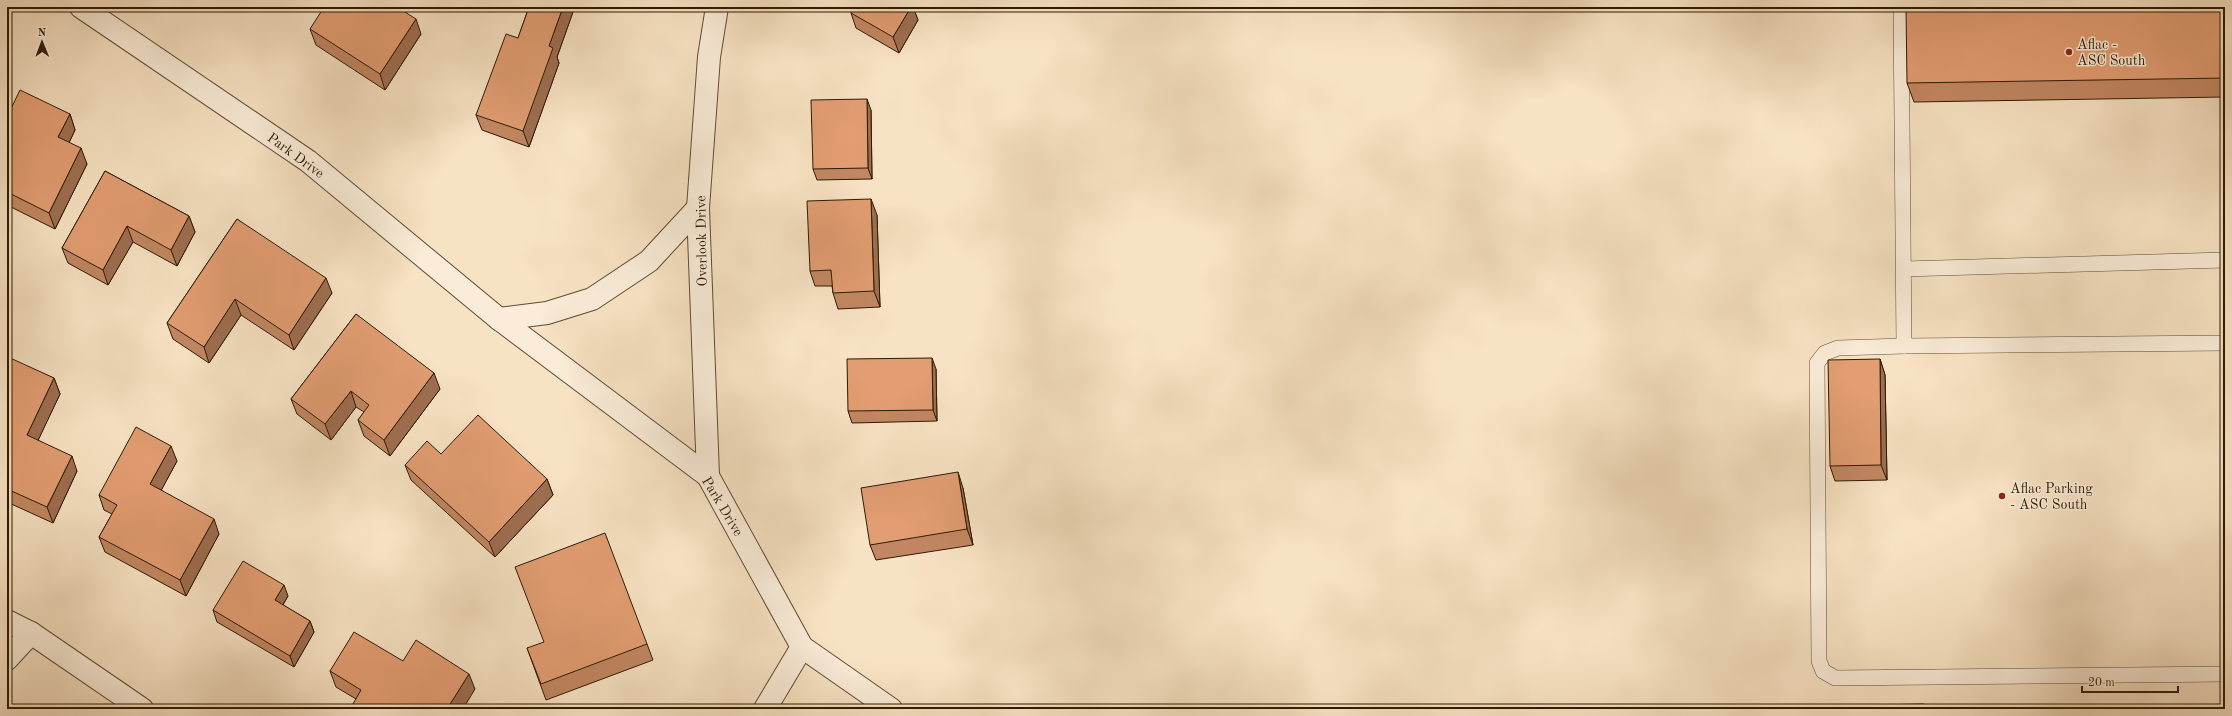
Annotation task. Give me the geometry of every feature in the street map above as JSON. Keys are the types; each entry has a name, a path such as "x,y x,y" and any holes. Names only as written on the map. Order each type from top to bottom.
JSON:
{"street":[{"name":"Park Drive","path":"81,7 308,161 499,319 708,476 802,647 891,709"},
{"name":"Overlook Drive","path":"708,476 698,208 709,57 717,7"},
{"path":"499,319 547,313 592,299 649,261 698,208"},
{"path":"7,621 31,633 142,709"},
{"path":"7,659 31,633"},
{"path":"765,709 802,647"}],"lane":[{"path":"1901,7 1904,346"},
{"path":"1904,269 2225,260"},
{"path":"2225,343 1838,348 1825,353 1817,363 1819,662 1823,672 1835,678 2225,674"}],"building":[{"path":"324,7 397,7 416,19 380,74 310,29"},
{"path":"529,7 563,7 549,46 553,48 523,131 476,115 506,34 518,38"},
{"path":"854,7 911,7 893,37 851,13"},
{"name":"Aflac - ASC South","path":"1906,7 2225,7 2225,78 1907,83"},
{"path":"20,90 70,114 58,137 81,148 49,213 7,192 7,117"},
{"path":"867,99 868,168 813,169 811,100"},
{"path":"105,171 189,216 171,250 127,226 103,270 62,248"},
{"path":"871,199 874,291 833,293 831,270 810,271 807,201"},
{"path":"237,219 326,278 289,335 235,299 204,347 167,323"},
{"path":"356,314 434,373 384,440 358,420 369,405 351,391 325,424 291,399"},
{"path":"8,357 54,378 27,435 72,456 47,507 7,489"},
{"path":"932,358 933,410 848,411 847,359"},
{"path":"1880,359 1881,465 1830,466 1828,360"},
{"path":"478,415 547,479 489,542 405,465 427,441 441,454"},
{"path":"136,427 171,446 150,484 214,519 180,580 99,537 117,505 99,495"},
{"path":"958,472 967,529 870,545 861,488"},
{"path":"605,533 647,644 541,684 527,648 544,642 515,567"},
{"path":"243,561 284,585 275,600 310,621 290,656 213,610"},
{"path":"354,632 403,661 416,640 469,674 447,709 350,709 361,690 330,671"},
{"path":"1924,704 1924,709 1870,709 1870,705"},
{"path":"552,705 553,709 537,709"}],"place":[{"name":"Aflac - ASC South","path":"2069,52"},
{"name":"Aflac Parking - ASC South","path":"2002,496"}]}
